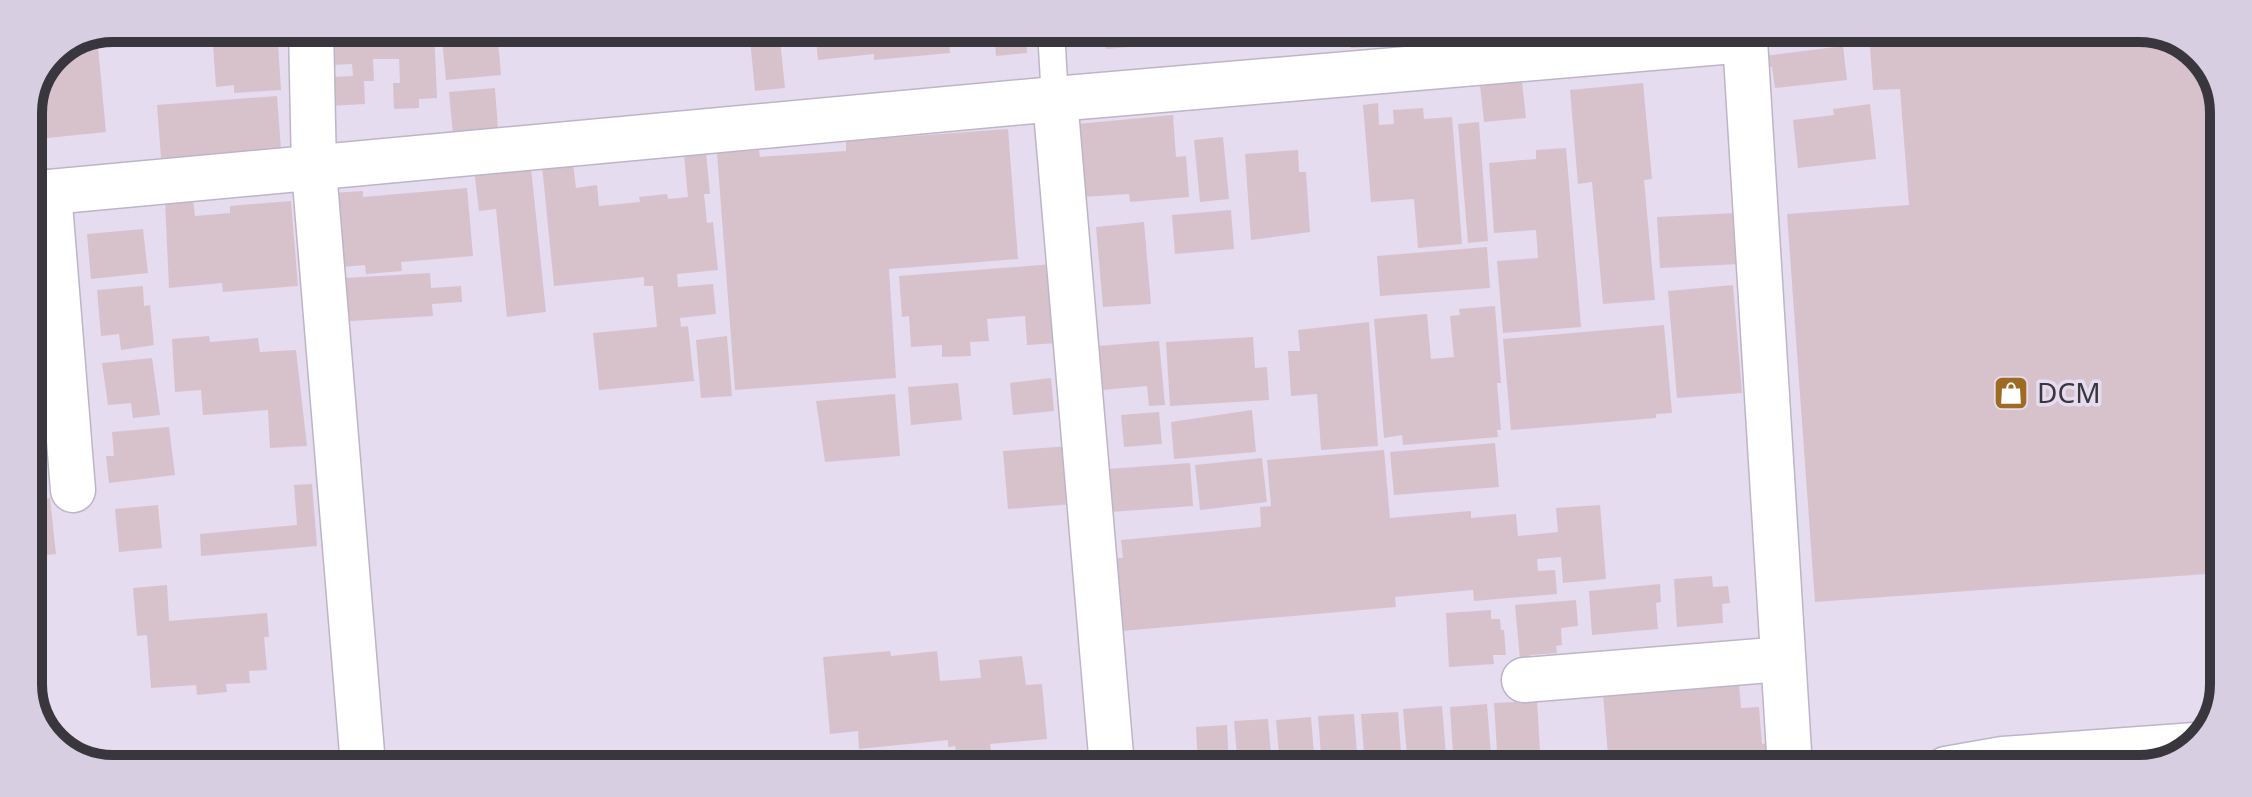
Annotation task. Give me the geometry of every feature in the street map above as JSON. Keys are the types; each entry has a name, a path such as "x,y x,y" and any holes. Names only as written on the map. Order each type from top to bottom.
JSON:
{"street":[{"path":"311,42 314,170 362,755"},
{"path":"42,193 314,170 1658,42"},
{"path":"1745,42 1789,755"},
{"path":"1055,99 1111,755"},
{"path":"42,227 73,490"},
{"path":"1524,680 1783,659"},
{"path":"2128,755 2151,753"}],"lane":[{"path":"1052,42 1055,99"}],"building":[{"path":"213,42 278,42 281,90 234,93 234,85 216,87"},
{"path":"330,42 435,42 437,98 419,99 419,108 394,109 393,83 400,83 399,59 373,59 374,81 364,81 365,104 330,106 330,77 353,76 352,64 331,65"},
{"path":"442,42 498,42 501,75 446,80"},
{"path":"750,42 780,42 785,88 755,91"},
{"path":"816,42 949,42 950,53 874,60 874,54 818,60"},
{"path":"995,42 1027,42 1027,53 996,56"},
{"path":"1105,42 1150,42 1150,45 1106,49"},
{"path":"1350,42 1399,42 1399,45 1351,48"},
{"path":"1469,42 1513,42 1470,47"},
{"name":"DCM","path":"1870,42 2139,42 2170,49 2195,70 2203,82 2210,109 2210,574 1815,602 1787,214 1909,205 1900,89 1873,90"},
{"path":"1843,46 1847,80 1775,88 1772,67 1767,67 1765,56"},
{"path":"98,47 106,132 42,139 43,99 47,86 63,63 82,49"},
{"path":"1522,82 1526,118 1484,122 1480,85"},
{"path":"1643,83 1652,179 1644,180 1655,300 1603,304 1592,182 1578,184 1570,90"},
{"path":"495,88 498,130 453,134 449,92"},
{"path":"277,96 281,149 161,158 157,105"},
{"path":"1378,103 1379,125 1394,124 1393,110 1423,108 1424,119 1452,117 1462,244 1418,248 1414,199 1371,202 1363,105"},
{"path":"1870,104 1876,159 1798,168 1793,120 1834,115 1833,109"},
{"path":"1173,115 1176,157 1186,156 1189,197 1130,202 1129,194 1083,197 1077,124"},
{"path":"1479,122 1488,241 1468,243 1458,124"},
{"path":"1008,129 1018,259 889,269 896,378 735,390 717,153 759,150 760,157 846,151 846,141"},
{"path":"1223,137 1229,199 1200,202 1194,140"},
{"path":"1566,148 1581,327 1503,333 1497,261 1538,258 1536,230 1494,233 1489,163 1536,159 1536,150"},
{"path":"1298,150 1299,172 1306,172 1310,232 1251,240 1245,154"},
{"path":"706,153 710,194 704,194 707,223 713,222 718,270 677,274 678,287 713,284 716,314 680,318 681,327 688,326 694,381 599,390 593,333 657,327 653,286 644,286 644,277 554,286 542,166 573,163 576,188 597,185 599,206 640,202 639,197 667,194 668,199 688,197 684,155"},
{"path":"531,168 546,312 507,317 496,209 479,211 474,169"},
{"path":"467,188 473,256 401,262 402,271 366,274 365,265 331,268 331,193 363,191 363,197"},
{"path":"193,199 195,216 230,213 230,206 291,201 298,286 223,292 222,283 169,288 165,201"},
{"path":"1231,210 1234,249 1175,254 1172,215"},
{"path":"1736,213 1739,264 1660,268 1657,217"},
{"path":"1144,222 1151,304 1103,307 1096,227"},
{"path":"143,229 148,273 91,279 87,234"},
{"path":"1487,247 1490,288 1380,296 1377,256"},
{"path":"1053,264 1058,343 1027,345 1025,316 987,319 989,341 970,342 971,356 942,357 942,345 911,347 909,316 902,317 899,276"},
{"path":"430,273 431,288 461,286 462,302 432,304 433,316 335,322 345,278"},
{"path":"1733,285 1742,393 1677,398 1668,291"},
{"path":"143,286 144,306 150,305 154,345 121,350 119,334 101,336 97,290"},
{"path":"1495,306 1501,383 1497,383 1501,430 1497,430 1498,437 1403,445 1402,435 1384,438 1374,319 1427,314 1431,359 1454,357 1450,316 1460,315 1459,309"},
{"path":"1369,322 1378,446 1321,450 1317,394 1291,396 1288,351 1300,351 1298,330"},
{"path":"1664,325 1672,413 1656,414 1656,418 1511,430 1503,339"},
{"path":"209,336 210,342 258,338 260,352 296,350 307,446 270,448 268,410 203,415 201,390 175,392 172,339"},
{"path":"727,336 732,396 701,398 696,340"},
{"path":"1253,337 1255,368 1267,367 1269,400 1170,406 1166,342"},
{"path":"1159,341 1165,405 1149,406 1147,386 1102,390 1098,346"},
{"path":"152,358 160,415 133,418 131,403 108,405 102,363"},
{"path":"1051,378 1054,411 1013,415 1010,383"},
{"path":"958,383 962,420 911,425 908,387"},
{"path":"895,394 900,456 825,462 816,401"},
{"path":"1252,410 1256,452 1174,459 1171,422"},
{"path":"1159,412 1162,444 1124,447 1121,415"},
{"path":"42,421 45,449 42,449"},
{"path":"169,427 175,475 109,483 106,456 114,456 112,432"},
{"path":"1495,443 1499,487 1394,495 1390,452"},
{"path":"1070,446 1074,504 1008,509 1003,451"},
{"path":"1384,450 1390,518 1471,511 1471,518 1516,514 1518,536 1558,532 1556,508 1600,505 1606,579 1563,583 1561,557 1537,559 1538,571 1555,570 1557,594 1474,601 1473,590 1395,597 1396,607 1122,631 1115,558 1123,558 1121,540 1261,527 1260,507 1271,506 1267,460"},
{"path":"1262,458 1267,502 1200,510 1195,465"},
{"path":"1190,463 1193,506 1111,512 1108,469"},
{"path":"312,484 317,546 201,556 200,534 297,525 294,485"},
{"path":"50,498 56,554 42,556 42,499"},
{"path":"158,505 162,548 119,552 115,509"},
{"path":"1712,576 1713,587 1728,586 1730,603 1722,604 1723,623 1677,627 1674,579"},
{"path":"1660,584 1661,602 1656,603 1658,629 1592,635 1589,591"},
{"path":"167,585 169,621 267,613 269,637 264,637 267,670 249,671 250,683 226,684 227,692 197,695 196,685 151,688 147,635 137,636 133,588"},
{"path":"1576,600 1578,626 1561,628 1562,645 1556,646 1557,653 1530,655 1531,662 1516,663 1516,659 1520,659 1515,605"},
{"path":"1491,610 1491,619 1500,619 1501,630 1504,630 1506,655 1493,655 1494,664 1449,667 1446,613"},
{"path":"890,651 891,656 937,651 940,681 981,678 979,660 1022,656 1026,685 1042,684 1047,739 990,744 991,753 968,755 957,755 955,746 948,747 948,740 859,749 858,731 830,734 823,657"},
{"path":"1739,684 1741,708 1759,707 1762,744 1768,743 1769,755 1608,755 1603,694"},
{"path":"1537,701 1540,755 1497,755 1494,703"},
{"path":"1487,704 1491,755 1453,755 1450,707"},
{"path":"1442,706 1446,755 1407,755 1403,709"},
{"path":"1398,712 1401,755 1364,755 1361,714"},
{"path":"1354,714 1357,755 1321,755 1318,716"},
{"path":"1311,717 1314,755 1279,755 1276,720"},
{"path":"1268,719 1271,755 1237,755 1234,721"},
{"path":"1227,725 1228,755 1197,755 1196,727"}],"place":[{"name":"DCM","path":"2011,393"}]}
